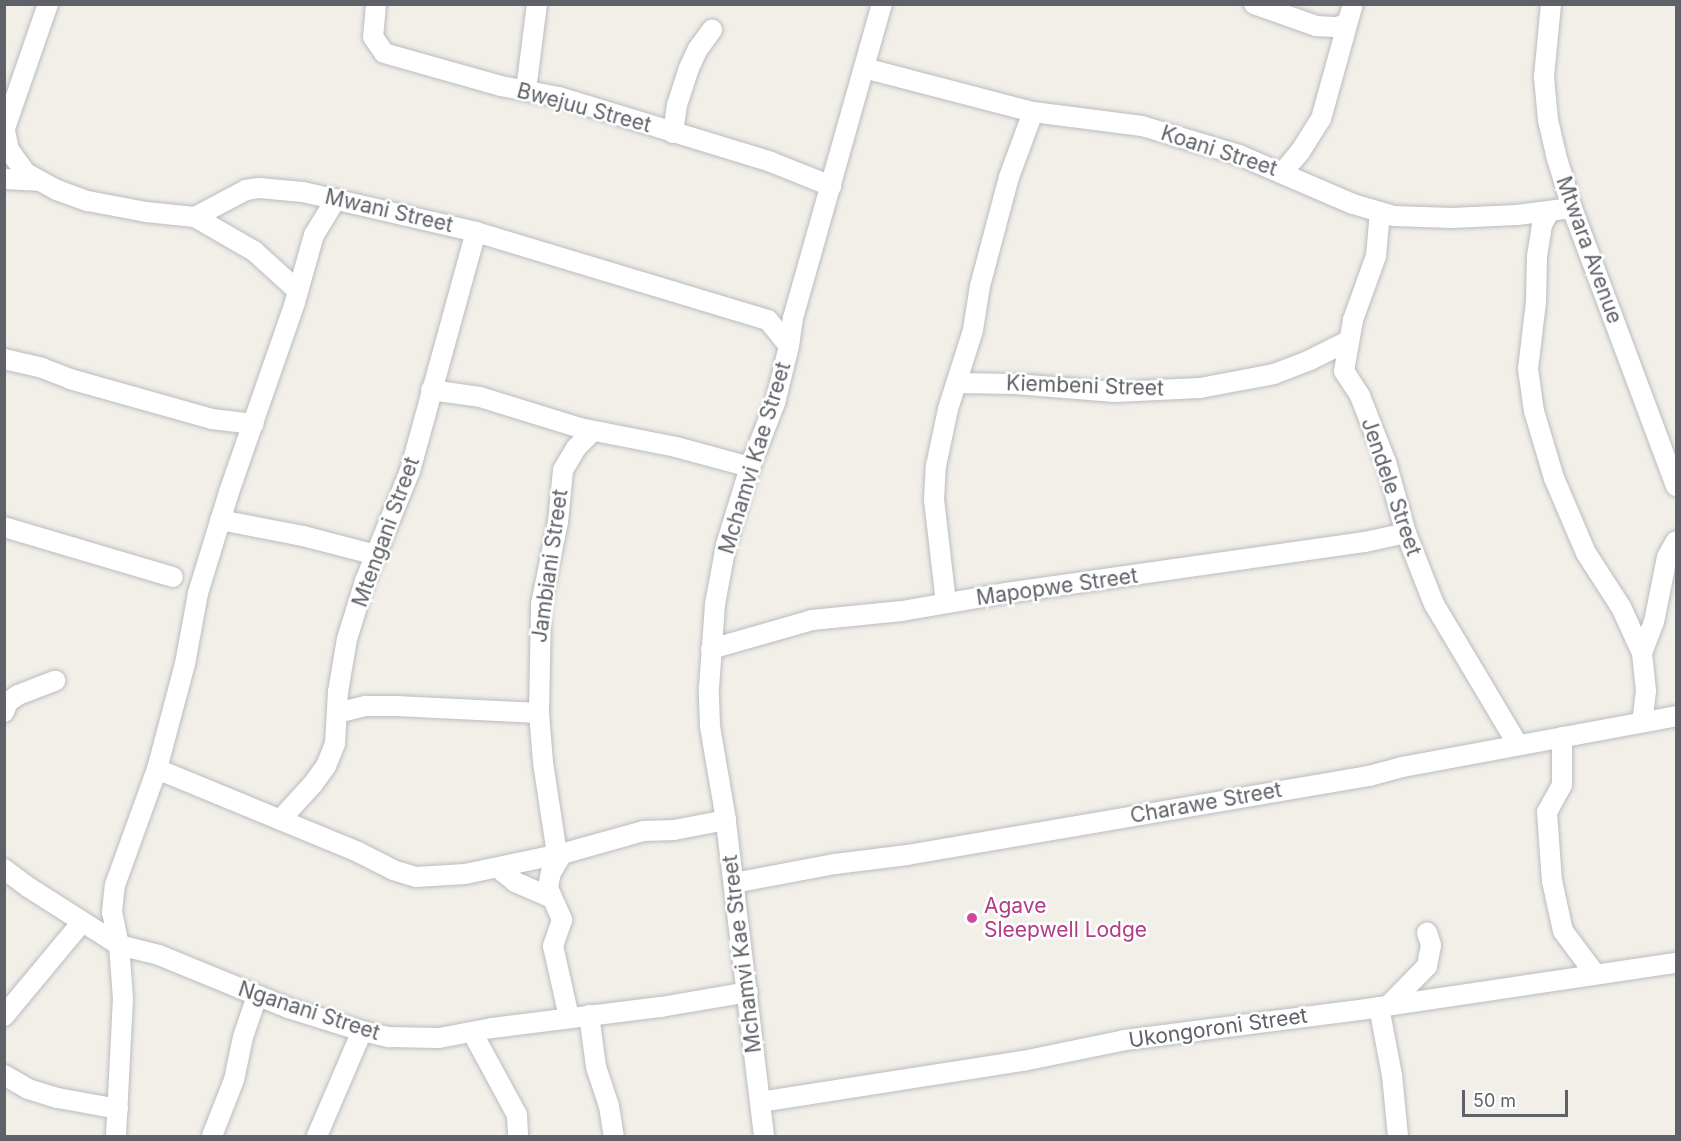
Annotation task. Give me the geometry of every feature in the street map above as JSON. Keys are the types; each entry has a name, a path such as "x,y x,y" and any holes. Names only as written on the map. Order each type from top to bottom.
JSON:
{"street":[{"path":"48,4 9,106 5,131 9,150 26,173 57,190 97,202 195,217 254,251 298,291"},
{"name":"Bwejuu Street","path":"376,4 373,37 384,53 417,64 559,97 771,162 831,186"},
{"path":"526,90 537,4"},
{"name":"Mchamvi Kae Street","path":"764,1137 726,820 710,726 708,688 715,604 726,544 750,467 775,403 789,346 793,318 882,4"},
{"path":"1254,4 1316,26 1338,27 1350,14"},
{"name":"Mtwara Avenue","path":"1551,4 1544,77 1548,120 1572,208 1677,486"},
{"path":"1283,172 1311,137 1321,119 1350,14"},
{"path":"1316,26 1328,36 1341,53"},
{"path":"673,133 677,105 688,68 712,30"},
{"name":"Koani Street","path":"864,68 1033,112 1142,126 1239,155 1353,204 1410,218 1548,214 1572,208"},
{"path":"946,603 934,500 936,466 948,410 973,330 980,286 1009,177 1033,112"},
{"path":"4,179 39,181"},
{"name":"Mwani Street","path":"195,217 229,198 259,188 303,192 336,199 476,231 768,320 789,346"},
{"path":"116,1137 123,999 119,945 112,912 115,885 157,769 185,664 198,592 220,520 298,291 314,235 336,199"},
{"name":"Jendele Street","path":"1380,212 1376,256 1348,341 1344,371 1360,396 1386,462 1406,533 1434,604 1518,745"},
{"path":"1548,214 1542,225 1537,257 1536,302 1528,369 1534,411 1554,478 1586,553 1621,607 1642,653 1646,691 1641,722"},
{"name":"Mtengani Street","path":"280,820 326,766 335,744 342,662 347,639 376,555 410,471 476,231"},
{"name":"Kiembeni Street","path":"957,383 1016,384 1115,392 1200,388 1274,374 1310,360 1348,341"},
{"path":"4,359 42,368 70,379 212,419 254,424"},
{"path":"431,390 480,397 593,430 676,447 750,467"},
{"name":"Jambiani Street","path":"560,854 543,762 539,713 541,604 558,522 563,470 576,448 593,430"},
{"path":"220,520 303,536 376,555"},
{"path":"4,527 173,577"},
{"name":"Mapopwe Street","path":"711,649 812,620 902,611 1365,542 1406,533"},
{"path":"1642,653 1654,622 1667,557 1677,541"},
{"path":"4,712 8,702 18,695 55,681"},
{"path":"337,713 366,706 396,706 539,713"},
{"name":"Charawe Street","path":"734,883 835,864 907,855 1369,776 1518,745 1677,716"},
{"path":"1562,737 1562,785 1547,812 1552,881 1563,931 1595,974"},
{"path":"157,769 393,870 416,877 465,874 498,868 644,831 674,830 726,820"},
{"path":"560,854 549,880 552,898 562,920 553,946 609,1106 614,1137"},
{"path":"498,868 515,882 552,898"},
{"name":"Nganani Street","path":"4,869 119,945 159,955 257,996 362,1031 424,1040 579,1016 661,1008 748,992"},
{"path":"4,1016 82,922"},
{"path":"1398,1137 1384,1007 1422,974 1431,956 1427,933"},
{"name":"Ukongoroni Street","path":"760,1102 1023,1061 1125,1040 1384,1007 1677,963"},
{"path":"1422,974 1451,997"},
{"path":"212,1137 234,1080 243,1037 257,996"},
{"path":"317,1137 362,1031"},
{"path":"472,1032 517,1115 518,1137"},
{"path":"4,1075 28,1089 58,1098 118,1109"}],"place":[{"name":"Agave Sleepwell Lodge","path":"972,918"}]}
